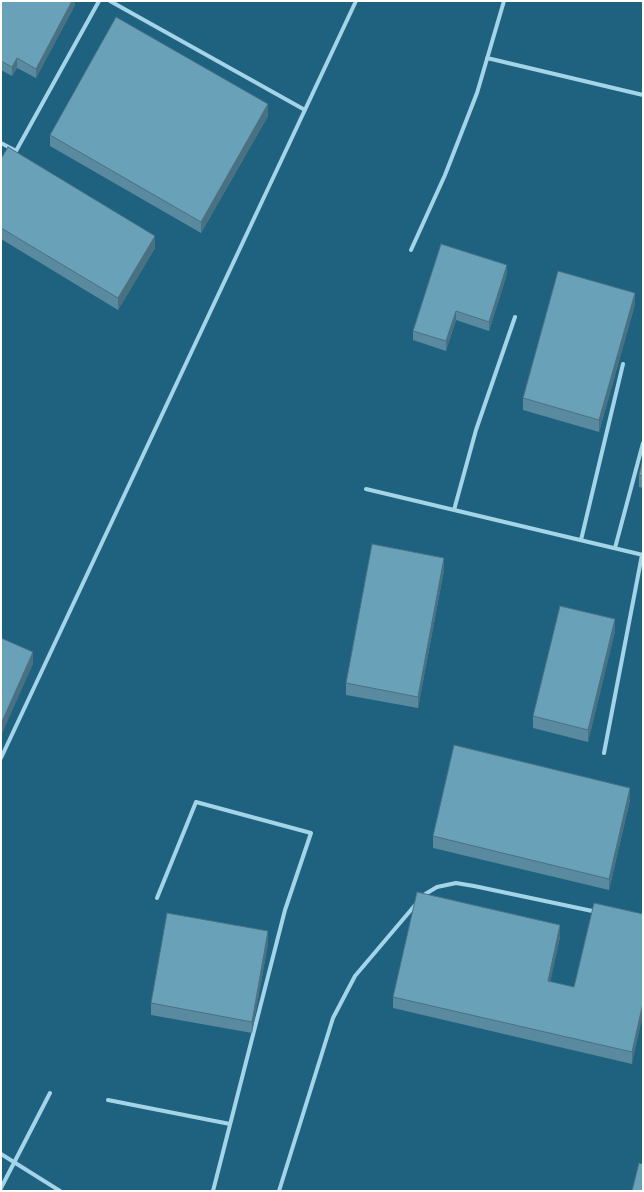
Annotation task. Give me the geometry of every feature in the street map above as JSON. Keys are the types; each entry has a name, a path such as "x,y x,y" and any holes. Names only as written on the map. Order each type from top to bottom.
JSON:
{"lane":[{"path":"1,143 16,151 99,1"},
{"path":"110,1 305,110"},
{"path":"1,758 356,1"},
{"path":"411,250 448,166 477,93 504,1"},
{"path":"487,58 643,95"},
{"path":"454,510 476,430 515,317"},
{"path":"581,540 623,364"},
{"path":"615,548 643,443"},
{"path":"366,489 643,555 604,753"},
{"path":"157,898 196,802 311,833 284,910 213,1191"},
{"path":"280,1191 333,1018 355,976 422,896 437,887 456,884 605,913"},
{"path":"1,1188 50,1093"},
{"path":"108,1100 230,1124"},
{"path":"1,1154 60,1191"}],"building":[{"path":"1,1 72,1 36,69 17,58 12,67 1,61"},
{"path":"116,17 268,104 201,222 50,135"},
{"path":"8,147 155,236 118,298 1,228 1,159"},
{"path":"441,244 507,265 489,322 456,311 446,341 413,331"},
{"path":"558,271 635,293 599,420 523,398"},
{"path":"643,459 643,476 639,475"},
{"path":"372,544 444,558 418,697 346,683"},
{"path":"560,606 615,619 588,730 533,716"},
{"path":"1,638 33,652 1,724"},
{"path":"454,745 630,788 609,879 433,836"},
{"path":"417,892 560,925 548,981 574,987 594,903 643,914 643,1003 632,1052 393,997"},
{"path":"167,913 268,931 252,1022 151,1003"},
{"path":"639,1163 643,1164 643,1191 632,1191"}]}
